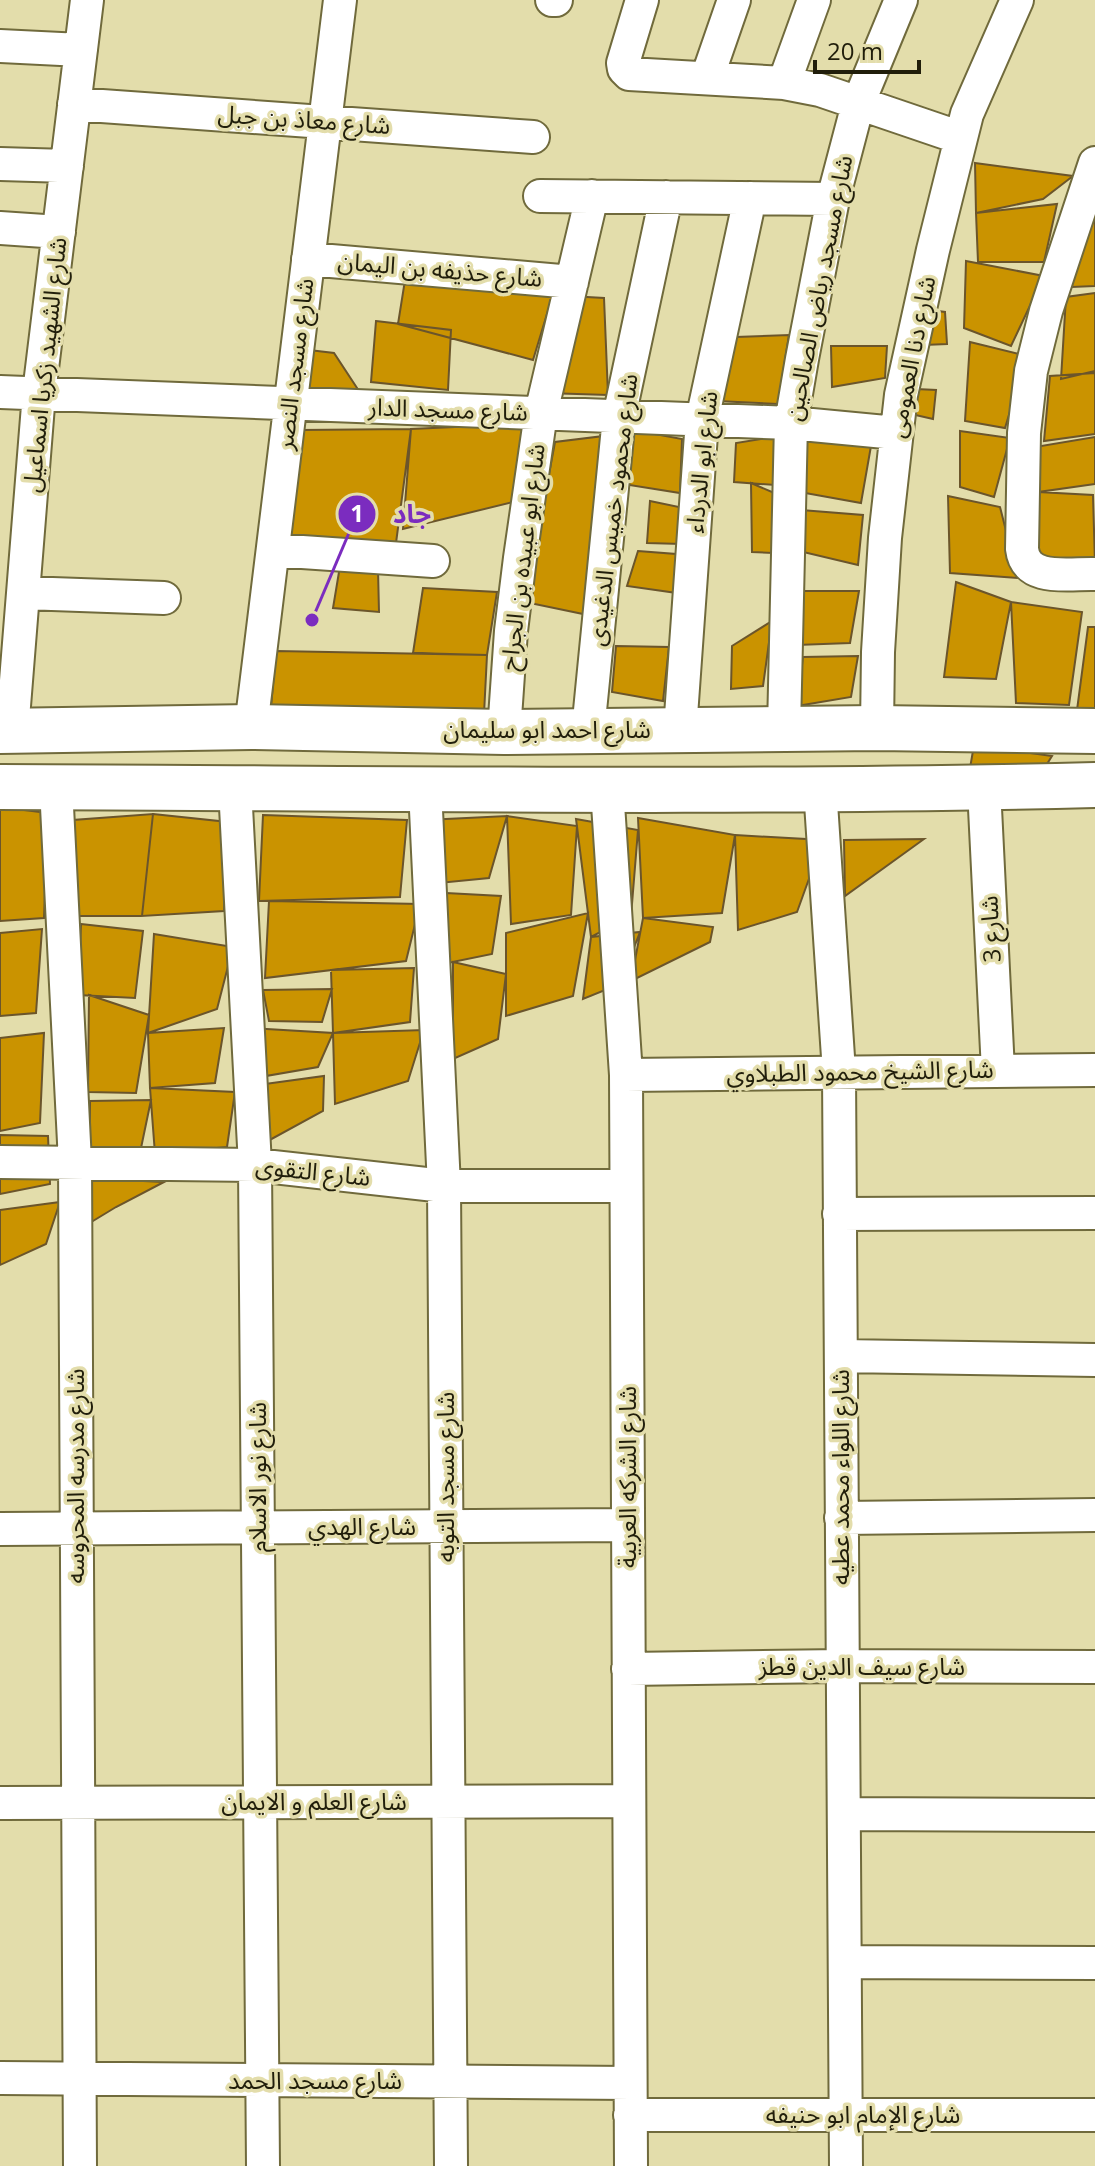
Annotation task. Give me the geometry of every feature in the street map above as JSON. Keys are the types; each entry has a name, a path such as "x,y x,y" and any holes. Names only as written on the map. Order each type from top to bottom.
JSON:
{"main road":[{"name":"شارع احمد ابو سليمان","path":"6,731 251,727 504,732 877,728 1095,731"},
{"path":"402,730 407,789"},
{"path":"967,730 969,788"},
{"path":"0,787 607,789 1095,785"}],"street":[{"name":"شارع الشهيد زكريا اسماعيل","path":"6,731 24,593 14,539 39,393 87,0"},
{"name":"شارع مسجد النصر","path":"251,727 340,0"},
{"path":"642,0 623,63 624,69 632,75 784,83 820,90 961,138"},
{"path":"707,78 734,0"},
{"path":"784,83 814,0"},
{"name":"شارع مسجد رياض الصالحين","path":"784,729 791,423 833,199 858,104 901,0"},
{"name":"شارع دنا العمومى","path":"877,728 885,538 901,395 967,114 1017,0"},
{"path":"0,46 81,50"},
{"name":"شارع معاذ بن جبل","path":"74,104 533,137"},
{"path":"1095,163 1046,311 1031,371 1024,433 1022,549 1029,567 1044,573 1095,574"},
{"path":"0,164 67,166"},
{"path":"540,196 833,199"},
{"name":"شارع ابو عبيده بن الجراح","path":"504,732 514,602 541,413 592,196"},
{"name":"شارع محمود خميس الدغيدى","path":"588,731 619,417 666,197"},
{"name":"شارع ابو الدرداء","path":"680,730 702,420 750,198"},
{"path":"0,228 59,232"},
{"name":"شارع حذيفه بن اليمان","path":"308,259 572,282"},
{"name":"شارع مسجد الدار","path":"0,392 791,423 896,433"},
{"path":"273,550 433,561"},
{"path":"24,593 164,598"},
{"name":"شارع مدرسه المحروسه","path":"56,787 75,1162 80,2166"},
{"name":"شارع نور الاسلام","path":"235,788 255,1165 263,2166"},
{"name":"شارع اللواء محمد عطيه","path":"820,788 839,1072 846,2166"},
{"name":"شارع 3","path":"969,788 998,1071"},
{"name":"شارع مسجد التوبه","path":"407,789 444,1186 451,2166"},
{"name":"شارع الشركه العربية","path":"607,789 626,1075 631,2166"},
{"name":"شارع الشيخ محمود الطبلاوي","path":"626,1075 1095,1070"},
{"name":"شارع التقوى","path":"0,1162 255,1165 444,1186 626,1186"},
{"path":"839,1214 1095,1213"},
{"path":"841,1356 1095,1360"},
{"path":"841,1518 1095,1515"},
{"name":"شارع الهدي","path":"0,1529 628,1525"},
{"name":"شارع سيف الدين قطز","path":"628,1669 1095,1667"},
{"name":"شارع العلم و الايمان","path":"0,1803 629,1801"},
{"path":"844,1814 1095,1815"},
{"path":"845,1962 1095,1963"},
{"name":"شارع مسجد الحمد","path":"0,2078 630,2083"},
{"name":"شارع الإمام ابو حنيفه","path":"630,2115 1095,2115"}],"building":[{"path":"975,163 1073,176 1043,199 976,213"},
{"path":"1057,204 1044,262 978,262 976,213"},
{"path":"1077,217 1095,220 1095,286 1072,287"},
{"path":"966,261 1044,276 1011,346 964,328"},
{"path":"405,280 554,291 533,360 398,324"},
{"path":"1095,293 1095,371 1061,379 1066,297"},
{"path":"569,296 604,298 608,395 546,393"},
{"path":"930,310 945,312 947,344 924,345"},
{"path":"376,321 451,330 448,390 371,382"},
{"path":"789,335 778,404 717,401 736,337"},
{"path":"970,342 1027,356 1005,428 965,421"},
{"path":"831,346 887,346 885,378 832,387"},
{"path":"309,350 334,353 361,394 304,389"},
{"path":"1095,373 1095,434 1044,441 1050,376"},
{"path":"916,389 936,390 933,419 911,414"},
{"path":"524,424 517,501 403,529 411,429"},
{"path":"411,429 396,543 286,550 300,430"},
{"path":"633,430 682,439 680,493 623,484"},
{"path":"960,431 1010,438 994,497 960,487"},
{"path":"805,434 871,446 861,503 794,491"},
{"path":"604,436 583,614 525,602 555,442"},
{"path":"779,436 775,485 734,482 736,443"},
{"path":"1095,437 1095,484 1038,492 1035,447"},
{"path":"751,483 779,495 773,553 752,552"},
{"path":"1038,492 1093,495 1095,564 1029,567"},
{"path":"948,496 1000,507 1018,578 950,573"},
{"path":"650,501 679,507 682,544 647,543"},
{"path":"801,510 863,515 858,565 799,551"},
{"path":"638,551 676,554 677,593 627,586"},
{"path":"342,554 378,569 379,612 333,608"},
{"path":"956,582 1011,602 996,679 944,677"},
{"path":"423,588 497,592 487,655 413,653"},
{"path":"803,591 859,591 850,643 797,645"},
{"path":"1011,602 1082,612 1069,705 1016,703"},
{"path":"772,621 763,686 731,689 732,646"},
{"path":"1088,627 1095,627 1095,710 1077,710"},
{"path":"616,646 669,647 663,701 612,692"},
{"path":"276,651 487,655 484,714 270,718"},
{"path":"858,656 851,697 797,706 803,657"},
{"path":"974,745 1052,756 1020,807 964,803"},
{"path":"0,807 48,813 44,918 0,921"},
{"path":"153,814 228,822 224,911 142,916"},
{"path":"153,814 142,916 77,916 73,820"},
{"path":"263,815 407,820 400,897 259,901"},
{"path":"507,816 577,826 571,915 511,924"},
{"path":"507,816 489,878 439,883 426,820"},
{"path":"638,818 735,835 722,913 643,918"},
{"path":"576,819 638,830 631,916 591,937"},
{"path":"735,835 823,840 797,912 738,930"},
{"path":"924,839 845,896 844,840"},
{"path":"446,893 501,896 492,954 433,966"},
{"path":"269,901 420,904 406,961 265,978"},
{"path":"588,913 573,996 506,1016 506,933"},
{"path":"643,918 713,927 710,942 631,981"},
{"path":"81,924 143,931 135,998 78,995"},
{"path":"42,929 36,1013 0,1016 0,933"},
{"path":"640,932 620,984 583,999 591,937"},
{"path":"154,934 233,947 217,1009 148,1033"},
{"path":"453,962 506,974 498,1039 453,1059"},
{"path":"414,968 410,1022 333,1033 331,970"},
{"path":"332,989 322,1022 269,1021 263,990"},
{"path":"89,995 149,1015 136,1093 88,1092"},
{"path":"224,1028 215,1083 150,1088 148,1033"},
{"path":"248,1028 333,1033 318,1067 260,1077"},
{"path":"424,1030 408,1081 335,1104 333,1033"},
{"path":"44,1033 40,1123 0,1131 0,1038"},
{"path":"324,1076 323,1111 255,1148 251,1086"},
{"path":"150,1088 235,1092 227,1147 155,1154"},
{"path":"151,1100 141,1148 90,1153 90,1101"},
{"path":"0,1135 48,1136 50,1184 0,1194"},
{"path":"61,1177 164,1182 60,1241"},
{"path":"60,1202 46,1244 0,1265 0,1210"}],"place":[{"name":"جاد","path":"312,620"}]}
